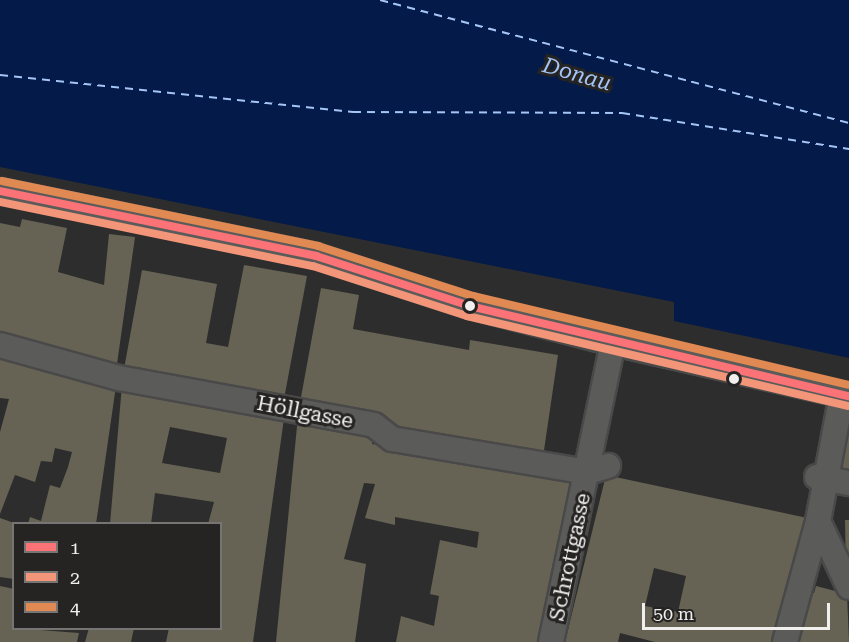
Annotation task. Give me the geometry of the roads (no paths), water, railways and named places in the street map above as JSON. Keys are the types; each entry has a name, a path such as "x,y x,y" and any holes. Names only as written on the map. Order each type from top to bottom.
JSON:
{"street":[{"path":"0,191 316,256 613,344 845,395 821,478 818,521 786,642"},
{"name":"Schrottgasse","path":"551,642 598,469 613,344"},
{"name":"Höllgasse","path":"0,345 119,378 374,425 392,440 598,469"},
{"path":"821,478 849,483"},
{"path":"818,521 849,587"}],"water":[{"name":"Donau","path":"0,0 849,0 849,358 674,321 674,302 0,167"}]}
